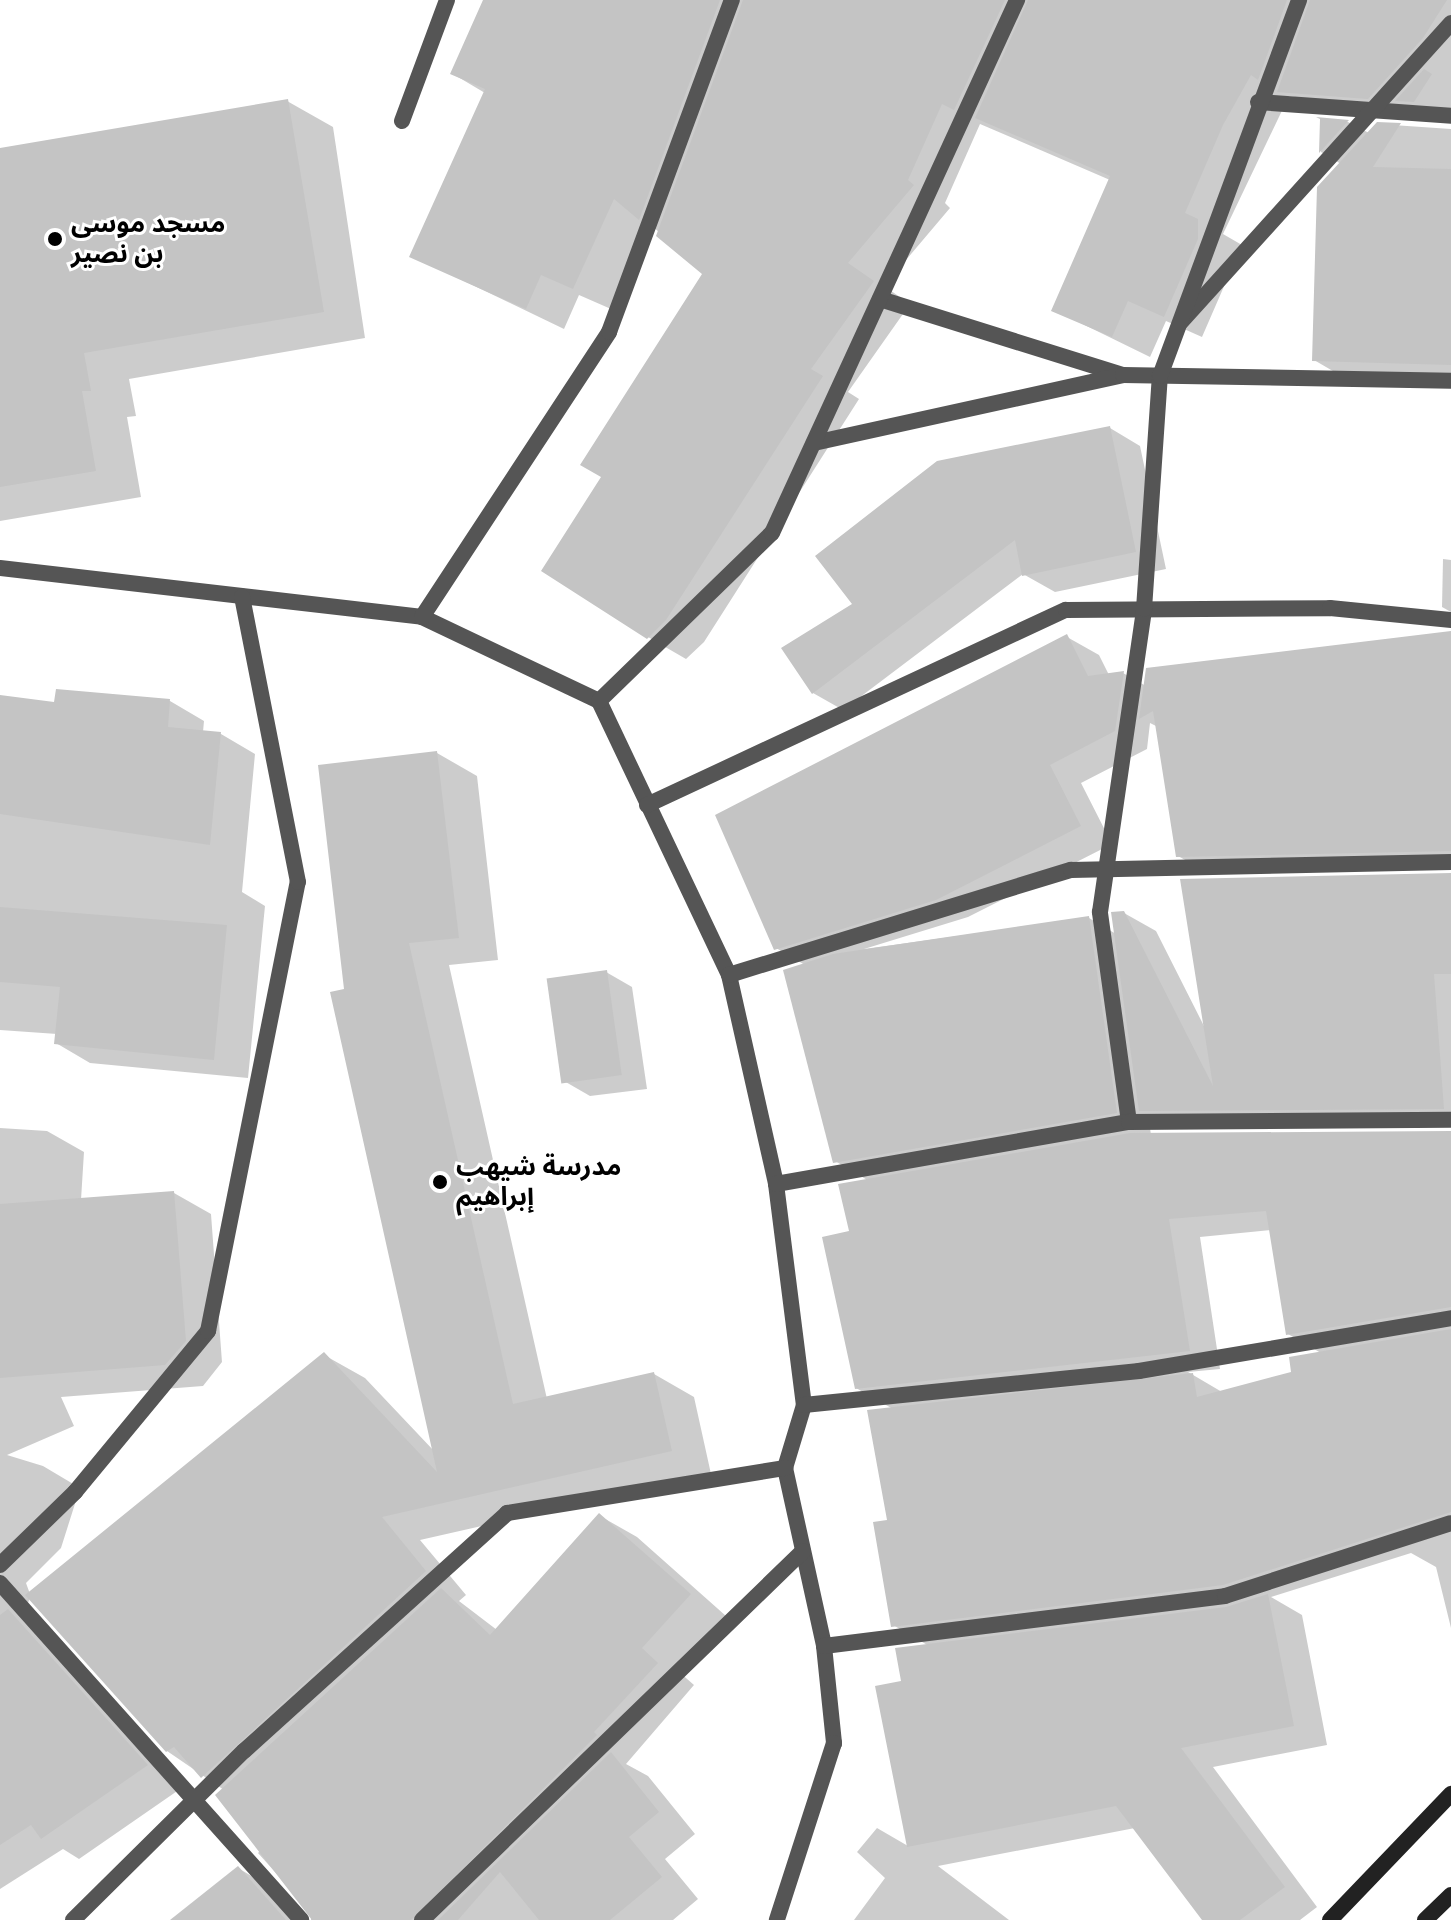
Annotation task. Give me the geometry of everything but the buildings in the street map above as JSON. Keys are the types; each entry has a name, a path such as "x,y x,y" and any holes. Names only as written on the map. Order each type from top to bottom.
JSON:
{"street":[{"path":"402,121 447,0"},
{"path":"422,617 609,332 732,0"},
{"path":"599,701 772,533 1017,0"},
{"path":"1129,1122 1100,912 1144,609 1160,376 1174,329 1299,0"},
{"path":"1174,329 1451,23"},
{"path":"1258,102 1451,116"},
{"path":"880,299 1123,375"},
{"path":"814,443 1123,375 1451,381"},
{"path":"0,568 422,617 599,701 729,975 776,1184 804,1405 785,1468 824,1646 834,1743 777,1920"},
{"path":"0,1565 75,1492 208,1331 298,882 242,596"},
{"path":"647,805 1066,610 1330,608 1451,620"},
{"path":"729,975 1071,870 1451,862"},
{"path":"776,1184 1129,1122 1451,1120"},
{"path":"804,1405 1139,1371 1451,1318"},
{"path":"73,1920 194,1800 507,1513 785,1468"},
{"path":"824,1646 1225,1596 1451,1523"},
{"path":"422,1920 803,1551"},
{"path":"0,1583 301,1920"},
{"path":"1330,1920 1451,1794"},
{"path":"1425,1920 1451,1895"}],"place":[{"name":"مسجد موسى بن نصير","path":"55,239"},
{"name":"مدرسة شيهب إبراهيم","path":"440,1182"}]}
